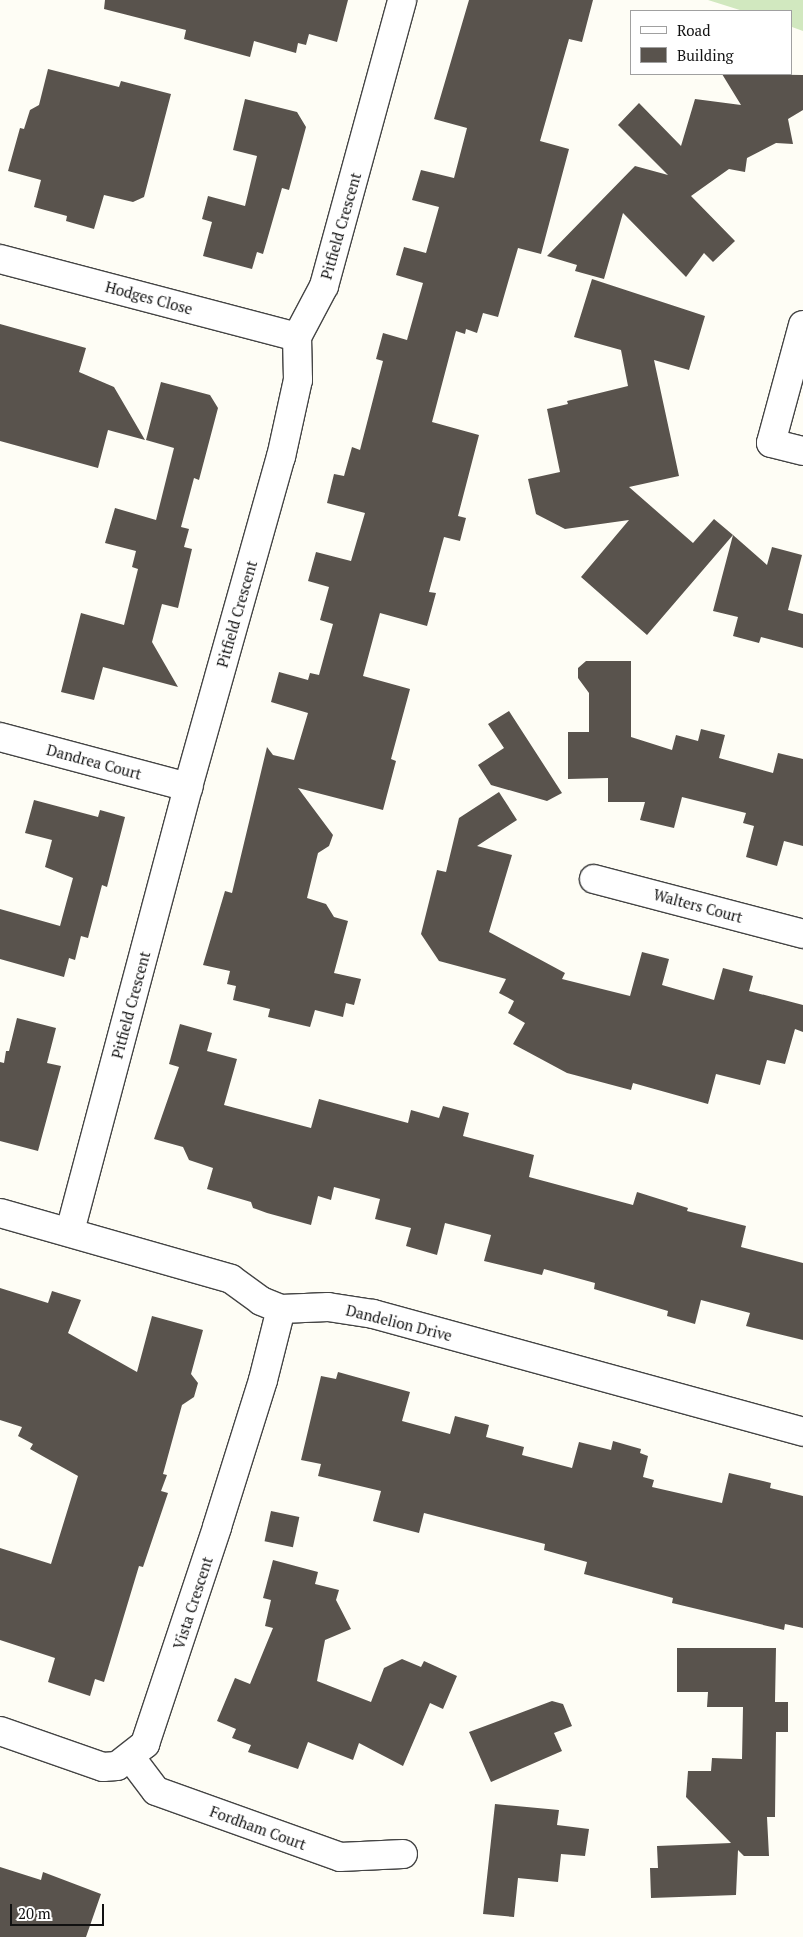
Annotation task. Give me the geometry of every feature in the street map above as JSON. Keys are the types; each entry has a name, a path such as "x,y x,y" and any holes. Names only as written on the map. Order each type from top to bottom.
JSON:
{"street":[{"name":"Pitfield Crescent","path":"70,1231 188,787 281,457 298,380 297,337 324,286 402,0"},
{"name":"Hodges Close","path":"0,259 297,337"},
{"path":"803,325 771,443 803,451"},
{"name":"Dandrea Court","path":"0,737 188,787"},
{"name":"Walters Court","path":"594,879 803,934"},
{"name":"Dandelion Drive","path":"0,1213 70,1231 232,1280 261,1301 281,1309 328,1307 373,1314 803,1432"},
{"name":"Vista Crescent","path":"0,1732 103,1767 117,1766 131,1758 145,1744 162,1701 260,1389 281,1309"},
{"name":"Fordham Court","path":"131,1758 156,1791 340,1857 403,1854"}],"green space":[{"path":"708,0 803,0 803,31 793,27 793,10 740,10"}],"building":[{"path":"105,0 348,0 337,42 309,34 306,45 298,43 296,53 254,41 250,57 184,39 186,30 104,9"},
{"path":"469,0 593,0 582,42 569,39 540,141 569,149 541,254 518,248 498,317 483,313 477,333 466,329 465,334 456,331 432,422 479,435 458,516 466,518 460,541 444,537 429,592 436,593 427,626 380,613 363,676 410,689 391,759 396,761 383,810 298,788 333,835 329,846 318,853 307,898 326,904 334,917 348,921 334,973 361,979 354,1005 346,1003 343,1017 315,1010 310,1027 268,1017 270,1009 233,1000 236,986 227,984 230,971 203,965 225,891 232,893 267,747 273,755 294,760 308,713 271,702 279,672 308,680 310,673 319,675 333,624 320,620 329,587 308,581 316,552 351,561 365,513 327,503 334,474 344,476 352,447 360,450 383,361 376,359 383,333 407,340 423,283 396,275 404,247 426,253 439,207 412,200 421,170 454,178 467,128 434,119"},
{"path":"48,69 119,87 121,81 171,94 144,197 133,202 104,195 94,229 66,221 67,216 34,207 41,180 8,171 20,128 24,129 30,110 39,105"},
{"path":"723,75 803,75 803,110 788,119 793,144 776,143 747,158 745,172 729,169 691,196 735,241 713,262 704,253 686,277 623,213 604,279 575,271 577,265 547,256 635,166 668,175 618,125 639,103 681,146 695,99 741,105"},
{"path":"245,99 297,112 306,127 289,190 282,188 263,254 257,252 252,269 203,256 212,222 202,219 208,196 245,206 257,156 233,150"},
{"path":"592,279 705,316 689,370 654,360 679,476 629,487 693,543 714,519 733,535 647,635 581,577 629,520 565,529 536,514 528,479 560,472 547,409 568,404 567,401 628,386 621,350 574,337"},
{"path":"0,324 86,348 79,372 114,387 145,440 108,430 98,468 0,441"},
{"path":"161,382 210,395 218,408 199,480 194,478 181,527 189,529 184,547 192,549 178,608 162,604 152,642 178,687 103,667 94,700 61,692 81,613 124,625 138,569 132,567 136,551 105,543 115,508 156,520 174,448 146,440"},
{"path":"733,535 767,565 772,547 802,555 788,610 803,614 803,648 761,637 759,643 733,636 738,617 713,611"},
{"path":"586,661 631,661 631,737 672,750 676,735 698,741 701,729 725,735 719,758 773,773 778,753 803,759 803,846 784,841 777,866 746,857 754,826 743,823 746,813 682,797 674,828 640,820 645,802 608,802 608,778 568,779 568,732 589,732 589,693 578,678 578,668"},
{"path":"509,711 562,793 547,801 491,785 478,765 504,748 488,724"},
{"path":"499,792 517,820 477,846 512,855 489,932 565,973 562,979 630,996 642,952 669,959 662,985 714,1000 723,968 753,976 749,991 803,1005 803,1032 795,1029 785,1064 767,1060 760,1085 716,1074 708,1104 633,1083 631,1090 567,1073 513,1044 525,1023 508,1013 514,1001 499,993 506,979 439,961 421,934 437,870 446,872 459,818"},
{"path":"34,800 98,817 100,810 125,817 107,887 102,885 88,938 81,936 75,960 69,958 64,977 0,959 0,909 60,926 73,878 45,867 52,840 25,833"},
{"path":"17,1018 56,1028 47,1063 61,1066 38,1151 0,1141 0,1062 4,1063 6,1051 9,1051"},
{"path":"180,1024 212,1033 207,1051 237,1059 224,1105 311,1128 319,1099 408,1123 411,1110 439,1118 443,1106 469,1113 463,1136 534,1155 529,1177 633,1205 637,1192 688,1208 687,1211 746,1226 741,1247 803,1263 803,1340 746,1326 750,1313 701,1300 695,1324 667,1316 668,1311 594,1289 595,1283 544,1269 542,1275 484,1261 491,1235 445,1223 437,1255 406,1246 411,1228 375,1219 380,1199 334,1187 331,1200 318,1196 311,1225 267,1213 253,1208 251,1202 207,1189 213,1168 189,1160 183,1147 154,1139 179,1067 169,1064"},
{"path":"0,1288 48,1303 52,1291 81,1300 68,1333 137,1372 152,1316 203,1330 191,1374 198,1383 194,1397 182,1405 163,1474 167,1475 161,1491 168,1493 143,1567 139,1566 104,1682 95,1679 90,1696 48,1682 55,1658 0,1640 0,1548 51,1564 78,1476 30,1449 33,1444 18,1436 22,1427 0,1420"},
{"path":"338,1372 410,1392 402,1421 450,1434 455,1416 489,1425 486,1437 524,1447 522,1455 572,1468 579,1442 611,1450 613,1441 641,1449 640,1453 648,1456 643,1477 654,1480 652,1487 722,1503 729,1473 771,1483 770,1488 803,1496 803,1628 785,1624 784,1630 672,1603 673,1598 584,1574 587,1562 544,1550 545,1544 424,1513 419,1533 373,1521 381,1491 318,1476 321,1464 301,1460 321,1376 336,1379"},
{"path":"271,1511 299,1517 293,1547 265,1541"},
{"path":"273,1560 318,1572 315,1584 339,1590 336,1600 351,1629 325,1640 317,1681 371,1702 384,1668 402,1659 421,1667 424,1661 457,1676 443,1709 430,1703 403,1766 359,1743 353,1760 308,1742 298,1769 248,1752 251,1745 232,1738 236,1729 217,1721 235,1678 250,1684 273,1628 265,1626 271,1600 263,1598"},
{"path":"677,1648 776,1648 775,1702 788,1702 788,1732 776,1732 775,1817 767,1817 769,1856 744,1856 738,1850 736,1895 651,1898 650,1868 658,1868 657,1846 731,1843 686,1797 688,1771 711,1771 712,1758 742,1759 743,1707 707,1707 708,1692 677,1692"},
{"path":"552,1701 563,1704 572,1726 554,1733 562,1751 491,1782 469,1732"},
{"path":"495,1804 559,1810 557,1825 589,1829 585,1856 561,1854 558,1882 518,1878 514,1917 483,1914"},
{"path":"0,1867 41,1880 43,1872 101,1894 86,1937 0,1937"}]}
